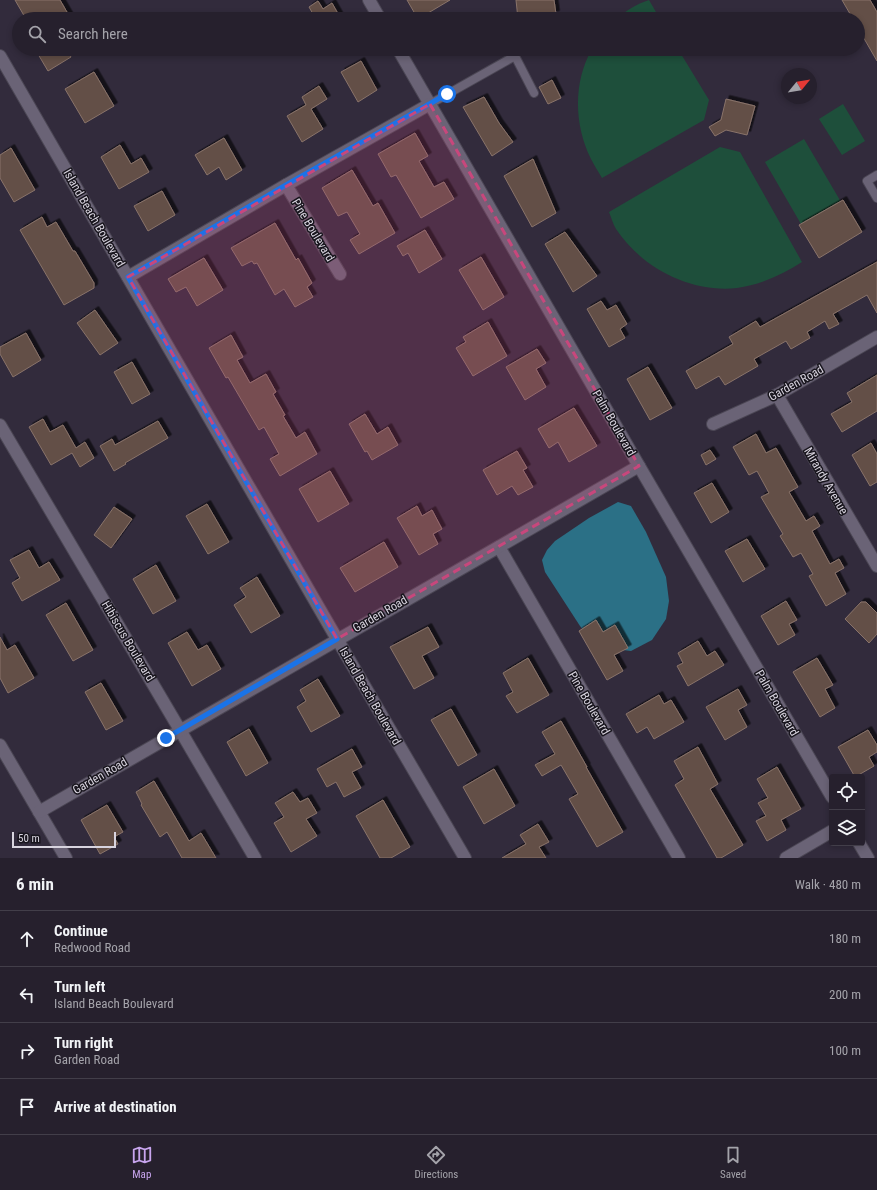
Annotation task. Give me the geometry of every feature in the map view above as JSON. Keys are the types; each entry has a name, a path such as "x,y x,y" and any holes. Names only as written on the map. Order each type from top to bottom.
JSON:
{"street":[{"path":"369,0 376,12"},
{"name":"Island Beach Boulevard","path":"0,56 465,858"},
{"name":"Palm Boulevard","path":"402,56 829,792"},
{"path":"128,277 286,185 430,104"},
{"name":"Pine Boulevard","path":"286,185 340,274"},
{"name":"Garden Road","path":"713,424 776,395 877,337"},
{"name":"Mirandy Avenue","path":"776,395 877,566"},
{"name":"Hibiscus Boulevard","path":"0,425 255,858"},
{"name":"Garden Road","path":"39,812 639,466"},
{"name":"Pine Boulevard","path":"499,547 679,858"},
{"path":"0,745 66,858"},
{"path":"786,858 829,833"},
{"path":"861,846 868,858"}],"lane":[{"path":"430,104 515,56 534,93"},
{"path":"877,175 867,181 877,198"}],"highlighted area":[{"path":"430,104 639,466 337,639 128,277"}],"green space":[{"path":"649,0 656,12 625,12"},
{"path":"589,56 682,56 709,100 704,120 602,178 585,146 579,118 579,89 581,75"},
{"path":"843,104 865,141 842,155 819,119"},
{"path":"804,139 841,202 801,224 765,162"},
{"path":"720,147 740,152 802,262 787,271 746,287 719,288 702,286 685,282 669,275 653,266 627,243 616,229 609,212"}],"water":[{"path":"618,502 631,506 646,532 666,577 669,601 666,619 652,640 631,651 599,647 580,626 545,572 542,560 547,550 555,541 589,518"}],"building":[{"path":"15,0 60,0 67,12 22,12"},
{"path":"407,0 450,0 430,12 414,12"},
{"path":"516,0 554,0 556,12 517,12"},
{"path":"842,0 870,0 877,12 877,61 865,40 865,12 849,12"},
{"path":"318,1 323,9 332,3 337,12 312,12 309,7"},
{"path":"39,56 70,56 71,57 48,71"},
{"path":"361,61 377,90 358,102 341,72"},
{"path":"94,72 114,106 85,123 65,89"},
{"path":"552,80 561,98 548,104 539,87"},
{"path":"319,86 327,99 311,109 323,129 302,142 287,116 306,105 302,97"},
{"path":"484,97 499,123 513,142 492,156 463,107"},
{"path":"726,99 755,106 747,135 726,130 715,136 709,127 721,120"},
{"path":"415,133 428,156 419,161 434,187 444,182 454,199 421,218 396,175 391,177 378,154"},
{"path":"224,138 242,170 226,180 219,167 207,175 195,155"},
{"path":"120,145 131,164 141,158 149,172 119,189 101,157"},
{"path":"11,148 35,190 14,202 0,178 0,155"},
{"path":"533,159 556,213 532,227 504,176"},
{"path":"352,170 373,206 378,203 395,233 359,254 350,240 360,234 347,212 338,216 322,188"},
{"path":"162,191 175,215 148,231 134,206"},
{"path":"843,200 862,232 819,258 799,225"},
{"path":"42,217 47,227 56,222 94,283 94,288 64,305 20,230"},
{"path":"275,223 296,260 298,258 312,283 307,287 313,297 295,307 284,289 275,295 257,263 254,264 252,261 242,266 231,248"},
{"path":"425,230 442,259 419,273 408,253 403,256 397,246"},
{"path":"565,232 597,276 573,292 545,244"},
{"path":"481,257 504,297 483,310 459,270"},
{"path":"204,258 223,290 197,306 186,287 176,292 168,279"},
{"path":"877,262 877,313 867,295 833,314 839,324 829,329 825,321 807,332 810,338 791,349 786,341 754,359 758,366 725,385 719,376 696,389 686,371 733,344 729,337 756,321 760,327"},
{"path":"601,301 607,310 616,305 627,324 620,329 625,338 609,347 587,309"},
{"path":"95,310 118,343 100,355 77,323"},
{"path":"488,322 507,356 473,376 456,348 466,342 463,337"},
{"path":"26,333 41,360 13,377 0,354 0,347"},
{"path":"231,335 243,357 237,360 250,383 266,374 276,392 273,394 285,415 283,416 296,438 305,432 317,454 280,476 270,459 279,454 264,427 259,430 209,348"},
{"path":"537,349 546,363 536,369 546,387 525,400 506,367"},
{"path":"132,362 150,394 132,404 114,372"},
{"path":"648,367 672,408 650,420 627,379"},
{"path":"877,375 877,411 842,432 831,414 852,402 847,393"},
{"path":"574,408 597,446 569,462 558,442 549,448 538,429"},
{"path":"365,414 377,434 388,427 398,445 372,460 367,451 365,452 349,424"},
{"path":"43,419 50,432 63,425 76,448 85,442 94,458 80,467 72,453 51,465 29,427"},
{"path":"158,421 168,438 114,471 100,446 112,439 115,445"},
{"path":"756,434 766,453 776,448 798,487 789,492 806,521 814,516 820,526 812,531 830,564 839,559 844,568 835,573 846,594 826,606 809,576 813,574 801,553 793,557 780,536 783,534 761,497 769,493 757,471 749,475 733,447"},
{"path":"871,443 877,454 877,482 870,486 852,455"},
{"path":"710,450 716,459 706,465 701,455"},
{"path":"517,451 527,468 523,470 533,487 518,495 512,486 497,495 483,470"},
{"path":"330,471 349,504 318,522 299,489"},
{"path":"712,483 729,512 711,523 694,493"},
{"path":"207,504 229,542 208,554 186,516"},
{"path":"417,506 422,516 432,510 442,529 433,534 438,544 419,555 397,518"},
{"path":"114,507 132,519 111,548 94,535"},
{"path":"747,539 765,569 743,582 725,551"},
{"path":"384,542 398,567 355,592 340,568"},
{"path":"29,550 39,568 49,562 60,580 22,601 12,583 20,578 10,560"},
{"path":"156,565 176,601 153,614 133,579"},
{"path":"257,577 280,616 251,633 234,605 246,597 240,588"},
{"path":"786,601 797,620 789,624 795,635 778,645 761,616"},
{"path":"861,602 866,602 877,613 877,634 869,643 845,619"},
{"path":"66,603 93,650 73,661 46,615"},
{"path":"596,620 603,632 615,625 628,648 614,655 623,671 607,680 579,631"},
{"path":"428,627 439,647 422,656 434,678 414,689 390,647"},
{"path":"187,632 198,650 207,645 221,669 192,686 168,643"},
{"path":"0,637 7,650 15,645 34,678 8,693 0,678"},
{"path":"698,641 707,656 715,651 724,665 688,686 677,666 683,663 678,653"},
{"path":"528,658 549,695 517,713 506,696 513,692 503,673"},
{"path":"817,658 833,685 825,689 835,708 820,717 793,672"},
{"path":"318,679 340,716 311,732 297,707 306,701 300,690"},
{"path":"101,683 123,721 106,730 85,692"},
{"path":"738,689 747,705 738,710 747,727 725,740 706,707"},
{"path":"659,695 664,704 671,700 684,722 654,739 647,727 637,733 626,714"},
{"path":"451,709 477,755 458,766 431,720"},
{"path":"561,721 623,832 597,847 569,799 578,794 561,765 542,776 535,765 555,754 542,732"},
{"path":"249,729 268,763 246,776 227,742"},
{"path":"868,730 877,745 877,752 869,757 874,766 860,774 853,774 838,747"},
{"path":"698,747 718,784 710,789 743,845 721,858 717,858 675,785 684,779 674,761"},
{"path":"352,749 362,767 352,772 361,788 344,797 336,782 327,787 317,769"},
{"path":"777,767 801,809 781,820 786,830 767,841 756,821 766,816 758,803 768,798 757,779"},
{"path":"494,769 515,806 484,824 463,787"},
{"path":"154,781 189,841 201,833 216,858 182,858 167,832 160,837 141,805 142,804 136,792"},
{"path":"293,792 300,802 308,798 317,813 306,819 317,836 291,852 274,823 284,817 275,803"},
{"path":"383,800 410,847 391,858 380,858 356,816"},
{"path":"107,805 123,832 114,837 118,844 100,854 81,820"},
{"path":"538,824 549,842 539,847 546,858 502,858 526,844 520,835"}],"route":[{"path":"166,738 337,639 128,277 447,94"}]}
